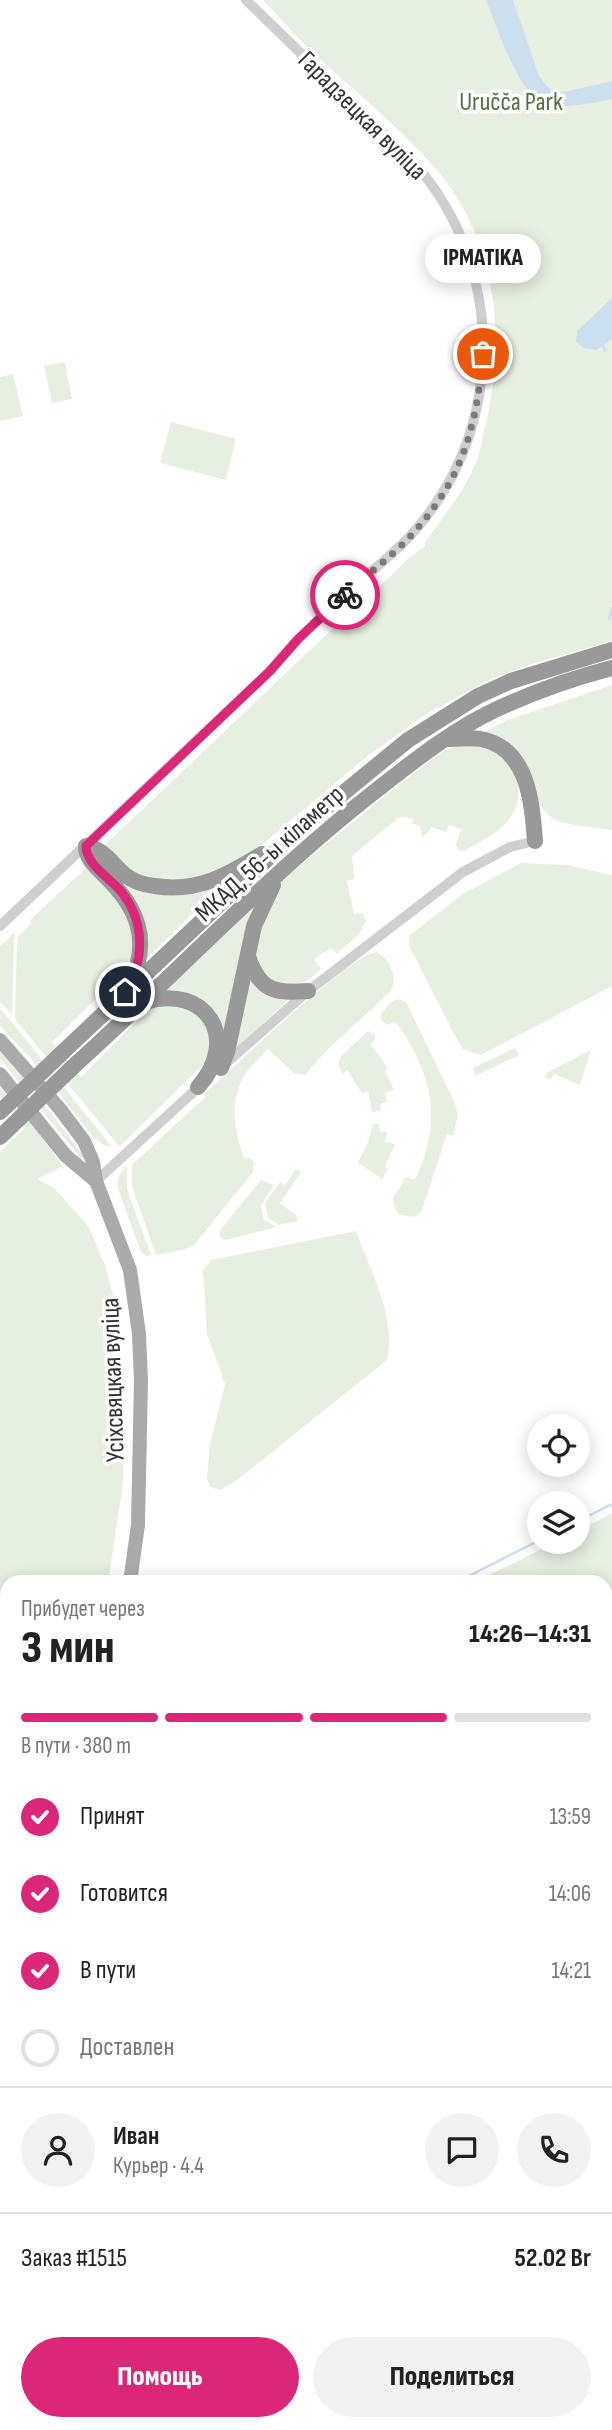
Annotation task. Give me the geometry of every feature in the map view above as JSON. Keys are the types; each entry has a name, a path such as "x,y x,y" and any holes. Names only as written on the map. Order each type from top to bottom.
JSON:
{"highway":[{"name":"МКАД, 56-ы кіламетр","path":"0,1112 297,831 408,740 478,696 511,681 612,650"},
{"name":"МКАД, 56-ы кіламетр","path":"0,1137 332,824 446,739 496,710 571,680 612,668"},
{"path":"446,739 481,739 506,750 517,761 528,789 534,841"},
{"path":"125,992 140,954 137,919 119,889 88,858 86,846 101,851 133,880 158,887 184,888 200,886 231,873 297,831"},
{"path":"221,1068 227,1052 254,926 281,870"},
{"path":"248,956 253,971 271,989 282,992 308,991"},
{"path":"145,1002 160,997 183,999 201,1008 213,1023 217,1033 217,1058 211,1071 198,1087"}],"main road":[{"name":"Усіхсвяцкая вуліца","path":"0,1040 84,1141 93,1162 96,1181 130,1270 139,1334 138,1525 131,1575"},
{"name":"Усіхсвяцкая вуліца","path":"0,1074 66,1156 96,1181"}],"street":[{"name":"Гарадзецкая вуліца","path":"0,926 270,671 298,639 410,537 448,486 469,440 477,410 483,354 483,316 472,264 456,224 430,181 416,165 246,0"},
{"path":"96,1181 308,991 463,872 510,847 534,841"}],"green space":[{"name":"Uručča Park","path":"263,0 612,0 612,641 528,665 489,680 428,713 370,754 251,854 205,878 161,883 127,871 104,846 349,613 355,611 425,546 425,542 462,490 476,462 491,399 495,366 496,333 487,268 477,237 462,207 444,179 410,141 299,39"},
{"path":"65,362 72,399 52,403 44,366"},
{"path":"13,374 23,416 0,421 0,377"},
{"path":"171,422 236,439 226,480 160,463"},
{"path":"612,685 612,830 558,821 542,807 521,757 513,747 500,739 479,735 507,720"},
{"path":"461,744 488,748 499,755 514,772 519,792 513,814 505,824 485,839 460,851 456,845 461,829 449,825 446,832 431,827 428,833 422,836 420,826 412,823 413,819 398,818 352,856 354,879 347,881 354,914 363,913 366,921 359,934 337,954 331,948 323,952 314,960 321,969 301,984 282,984 264,978 253,947 278,887 287,876 443,751"},
{"path":"100,859 172,895 197,893 226,881 143,962 144,951"},
{"path":"521,863 567,865 612,875 612,986 481,1055 462,1049 410,948 409,936 461,895"},
{"path":"87,867 127,908 133,939 131,957 123,972 52,1042 81,1077 154,1004 189,1007 208,1025 210,1058 121,1145 118,1145 15,1019 17,938 31,924 30,920"},
{"path":"262,897 225,1038 203,1002 187,993 163,991"},
{"path":"14,933 12,1015 0,1002 0,946"},
{"path":"377,952 392,970 393,987 326,1051 305,1075 294,1073 268,1049 248,1070 237,1093 235,1115 244,1158 250,1158 254,1162 253,1172 194,1245 156,1255 132,1187 132,1165 290,1015 342,972 362,958"},
{"path":"247,975 287,1001 231,1053"},
{"path":"398,999 406,1002 453,1099 458,1115 453,1136 447,1134 422,1210 415,1217 401,1215 396,1211 393,1198 406,1177 415,1180 424,1158 431,1118 430,1098 426,1079 409,1042 396,1022 386,1025 380,1018 387,1007"},
{"path":"0,1009 112,1147 94,1138 32,1060 0,1026"},
{"path":"368,1031 375,1035 375,1040 370,1044 388,1068 385,1071 394,1090 385,1093 387,1102 380,1104 381,1111 372,1112 368,1091 362,1093 347,1070 343,1074 338,1064 341,1056"},
{"path":"515,1048 519,1055 475,1076 473,1068"},
{"path":"0,1050 84,1156 82,1160 0,1059"},
{"path":"591,1050 580,1085 554,1074 551,1079 546,1078 547,1072"},
{"path":"0,1081 63,1166 37,1179 54,1188 89,1227 106,1268 115,1303 125,1408 123,1484 109,1575 0,1575 0,1152 25,1128 0,1096"},
{"path":"373,1124 380,1124 379,1131 387,1132 385,1142 395,1144 385,1166 388,1169 382,1179 358,1163"},
{"path":"127,1166 127,1189 151,1255 146,1256 141,1252 117,1186 120,1174"},
{"path":"296,1169 301,1172 280,1203 296,1215 298,1221 279,1225 268,1218 265,1203 280,1182 285,1185"},
{"path":"261,1180 274,1185 261,1205 264,1220 277,1227 226,1240 220,1238 221,1229"},
{"path":"356,1231 385,1311 389,1344 387,1360 235,1482 220,1490 210,1487 207,1479 210,1444 225,1384 207,1334 203,1270 211,1260"},
{"path":"612,1513 612,1575 489,1575 532,1554 590,1554 590,1525"}],"water":[{"path":"486,0 513,0 539,76 550,89 555,92 565,91 612,81 612,99 557,106 541,102 532,95 516,71"},
{"path":"612,298 612,339 597,350 584,348 576,342 577,331"}],"waterway":[{"path":"603,346 605,351"},
{"path":"609,619 612,608"},
{"path":"590,1515 612,1504"},
{"path":"471,1575 527,1547"}],"way so far":[{"path":"345,595 404,542 448,486 469,440 477,410 483,354"}],"place":[{"name":"IPMATIKA","path":"483,354"}],"route":[{"path":"125,992 132,982 140,954 137,919 119,889 88,858 86,846 270,671 286,651 345,595"}]}
